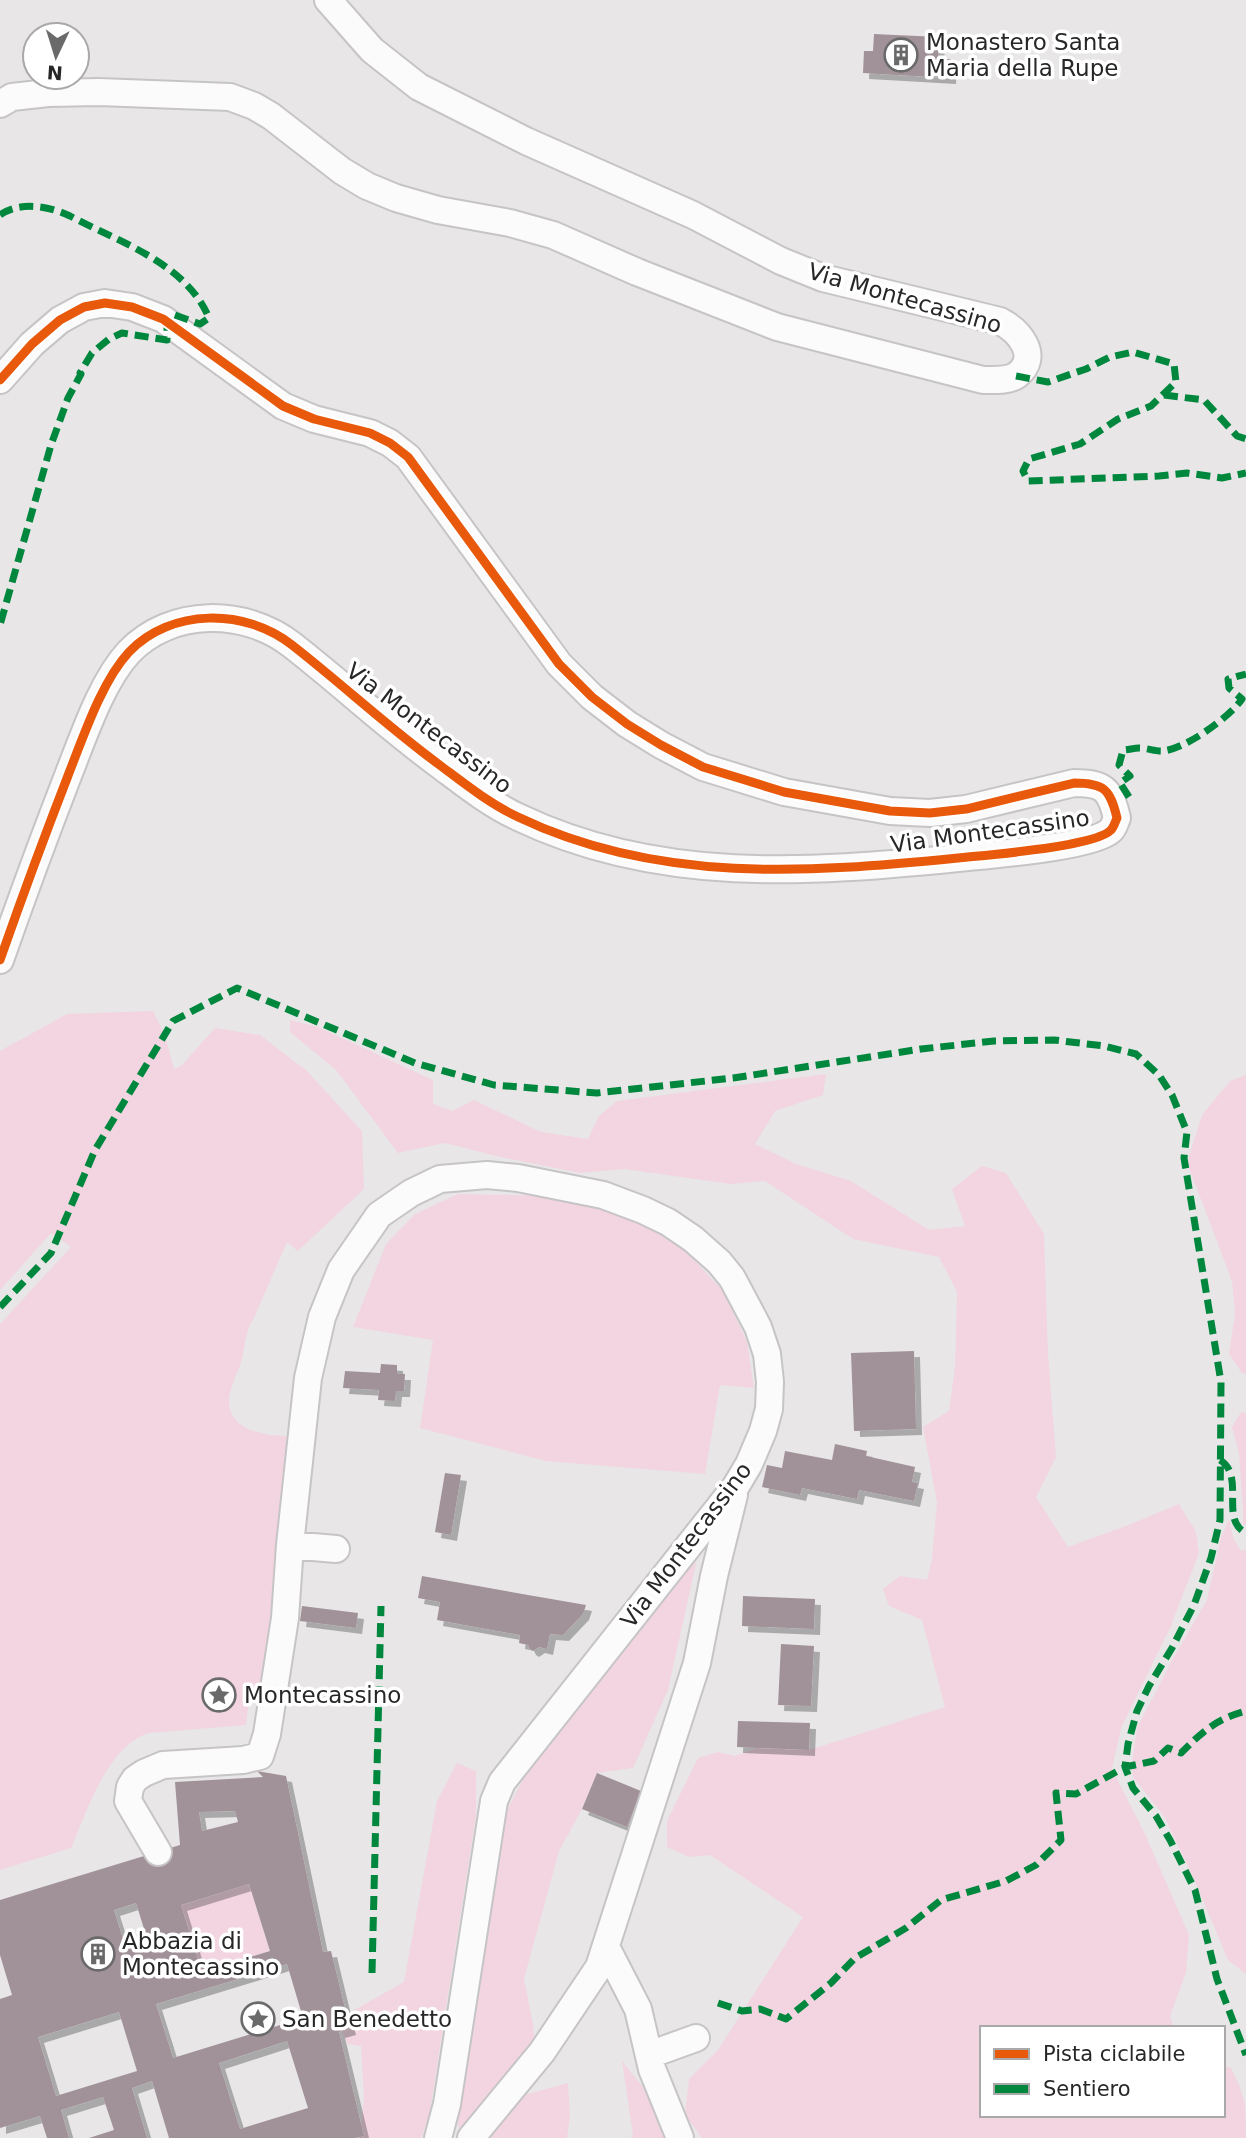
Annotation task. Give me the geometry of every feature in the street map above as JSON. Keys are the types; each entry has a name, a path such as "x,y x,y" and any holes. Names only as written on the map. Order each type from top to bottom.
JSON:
{"street":[{"name":"Via Montecassino","path":"0,104 12,97 61,93 230,97 271,116 367,187 438,210 553,234 637,272 777,327 983,380 1001,380 1016,376 1026,364 1027,351 1022,338 1000,321 865,290 813,274 781,261 694,215 526,141 419,87 372,50 328,0"},
{"name":"Via Montecassino","path":"0,380 32,344 60,320 84,307 105,303 132,307 163,319 283,406 314,419 370,433 390,443 408,457 559,664 592,697 626,724 661,745 703,766 784,792 890,811 930,813 966,809 1074,783 1091,783 1105,788 1114,802 1117,818 1110,831 1087,842 858,868 773,871 698,867 631,855 569,840 514,816 470,789 396,733 289,642 262,626 232,619 189,619 154,631 130,651 114,672 88,725 0,960"},
{"name":"Via Montecassino","path":"158,1852 128,1801 130,1787 135,1779 163,1765 243,1760 260,1756 267,1734 285,1618 308,1374 322,1317 341,1270 379,1215 411,1193 440,1179 487,1175 518,1178 603,1195 643,1210 668,1222 693,1239 719,1262 732,1278 758,1327 767,1354 769,1409 763,1431 750,1464 736,1486 502,1782 494,1801 447,2104 438,2138"},
{"path":"471,2138 542,2052 600,1967 697,1662 736,1486"},
{"path":"290,1545 336,1549"},
{"path":"606,1947 638,2009 652,2069 680,2138"},
{"path":"649,2055 696,2038"}],"shaded area":[{"path":"153,1011 165,1035 174,1069 182,1065 215,1028 260,1035 307,1071 362,1131 364,1189 298,1251 287,1242 249,1327 242,1359 229,1396 230,1410 241,1425 259,1433 287,1436 265,1672 259,1699 248,1707 246,1725 149,1733 134,1740 121,1751 100,1782 71,1848 0,1870 0,1324 71,1247 51,1233 0,1290 0,1051 67,1014"},
{"path":"290,1020 318,1027 433,1080 433,1104 452,1111 474,1100 541,1132 588,1139 599,1116 617,1101 826,1074 823,1095 775,1111 755,1144 796,1164 851,1181 929,1230 965,1226 952,1189 982,1166 1006,1173 1044,1234 1048,1354 1056,1457 1036,1497 1068,1547 1179,1504 1196,1532 1199,1553 1170,1628 1121,1728 1112,1769 1145,1834 1189,1935 1186,1973 1170,2016 1173,2026 980,2026 980,2117 1225,2117 1225,2066 1231,2068 1240,2087 1245,2109 1246,2138 702,2138 685,2115 689,2079 718,2050 803,1917 710,1855 689,1857 667,1847 667,1821 698,1758 718,1752 735,1756 758,1748 809,1750 945,1707 922,1620 889,1606 883,1589 900,1576 927,1580 932,1559 937,1502 923,1427 949,1411 955,1367 957,1292 939,1257 853,1239 765,1181 731,1184 624,1169 580,1173 445,1143 398,1153 336,1070 290,1032"},
{"path":"1246,1075 1246,1374 1242,1373 1229,1354 1235,1313 1232,1281 1187,1163 1202,1115 1230,1081"},
{"path":"458,1194 564,1196 650,1226 682,1247 723,1291 747,1342 754,1388 720,1385 705,1474 546,1461 420,1428 433,1340 353,1327 386,1244 415,1214"},
{"path":"1241,1412 1246,1413 1246,1525 1243,1525 1239,1453 1232,1427"},
{"path":"1229,1519 1233,1537 1241,1551 1246,1550 1246,1974 1228,1960 1164,1816 1133,1777 1132,1763 1137,1728 1207,1600 1221,1538"},
{"path":"689,1558 696,1564 668,1690 633,1768 597,1773 582,1809 559,1851 524,1979 535,2043 472,2120 459,2128 453,2111 501,1822 530,1766"},
{"path":"457,1763 476,1771 476,1815 429,2117 421,2138 360,2138 364,2098 361,2046 348,2044 342,2032 349,2013 404,1982 437,1801"},
{"path":"249,1884 270,1951 202,1972 181,1905"},
{"path":"622,2061 666,2116 679,2138 631,2138 633,2135"},
{"path":"568,2083 570,2116 567,2138 484,2138 517,2097"}],"building":[{"name":"Monastero Santa Maria della Rupe","path":"874,34 939,37 938,59 951,59 950,78 863,73 864,51 873,51"},
{"path":"914,1351 916,1429 854,1431 851,1353"},
{"path":"381,1364 397,1365 397,1374 405,1374 404,1391 396,1391 395,1401 378,1400 379,1390 343,1388 345,1371 380,1373"},
{"path":"835,1444 867,1451 866,1456 915,1467 912,1482 918,1483 914,1501 859,1490 857,1499 802,1488 800,1495 762,1487 767,1465 782,1468 785,1451 832,1460"},
{"path":"445,1473 461,1475 451,1535 435,1532"},
{"path":"422,1576 586,1605 583,1614 563,1635 550,1634 547,1649 539,1647 533,1651 528,1645 519,1643 520,1635 437,1620 440,1602 418,1598"},
{"path":"743,1596 815,1599 814,1629 742,1626"},
{"path":"302,1606 358,1613 356,1628 300,1621"},
{"path":"781,1644 814,1646 811,1706 778,1705"},
{"path":"738,1721 810,1723 809,1750 737,1747"},
{"name":"Abbazia di Montecassino","path":"257,1771 286,1776 323,1952 331,1951 350,2029 339,2032 364,2136 169,2138 152,2081 132,2088 147,2138 89,2138 114,2130 103,2097 61,2110 69,2138 47,2138 40,2116 0,2128 0,1999 12,1995 0,1955 0,1900 180,1845 175,1782 263,1777","holes":["235,1811 238,1822 202,1831 199,1812","249,1884 270,1951 202,1972 181,1905","136,1903 145,1932 123,1939 114,1910","287,1964 303,2018 173,2058 156,2004","119,2012 137,2071 56,2096 38,2037","287,2041 308,2108 240,2129 219,2063"]},
{"path":"597,1773 641,1791 627,1827 582,1809"}],"marked path":[{"path":"0,215 16,208 34,206 62,213 109,235 168,268 198,299 209,318 200,324 172,314 167,323 167,340 122,333 109,339 92,353 68,398 51,445 0,625"},
{"path":"1016,376 1048,382 1086,369 1110,357 1133,352 1174,364 1176,382 1151,406 1118,419 1080,444 1029,459 1023,471 1028,481 1187,473 1222,478 1246,473"},
{"path":"1164,395 1204,400 1237,436 1246,439"},
{"path":"1129,797 1120,783 1130,776 1119,765 1123,750 1170,750 1193,739 1217,723 1242,699 1229,688 1228,679 1246,674"},
{"path":"0,1307 51,1253 95,1150 173,1021 237,988 415,1063 494,1085 597,1093 733,1078 921,1049 994,1041 1054,1040 1104,1046 1136,1054 1159,1075 1172,1095 1187,1132 1184,1158 1221,1382 1220,1520 1211,1558 1194,1605 1137,1711 1125,1767 1133,1788 1156,1816 1195,1890 1217,1979 1246,2055"},
{"path":"1220,1460 1231,1476 1234,1518 1238,1527 1246,1533"},
{"path":"372,1973 381,1606"},
{"path":"718,2003 742,2011 760,2009 786,2019 831,1983 855,1958 906,1928 941,1900 1006,1881 1036,1865 1061,1840 1056,1793 1076,1794 1125,1767 1154,1761 1168,1748 1181,1753 1210,1727 1246,1711"}],"cycle path":[{"path":"0,380 32,344 60,320 84,307 105,303 132,307 163,319 283,406 314,419 370,433 390,443 408,457 559,664 592,697 627,724 703,767 784,792 890,811 930,813 966,809 1074,783 1084,783 1099,786 1108,794 1117,818 1111,830 1101,836 1063,846 902,863 790,869 734,868 625,854 571,839 508,812 469,787 422,751 292,645 253,624 209,618 166,627 146,638 129,652 110,678 81,742 0,960"}],"place":[{"name":"Monastero Santa Maria della Rupe","path":"901,55"},
{"name":"Montecassino","path":"219,1695"},
{"name":"Abbazia di Montecassino","path":"98,1954"},
{"name":"San Benedetto","path":"258,2019"}]}
